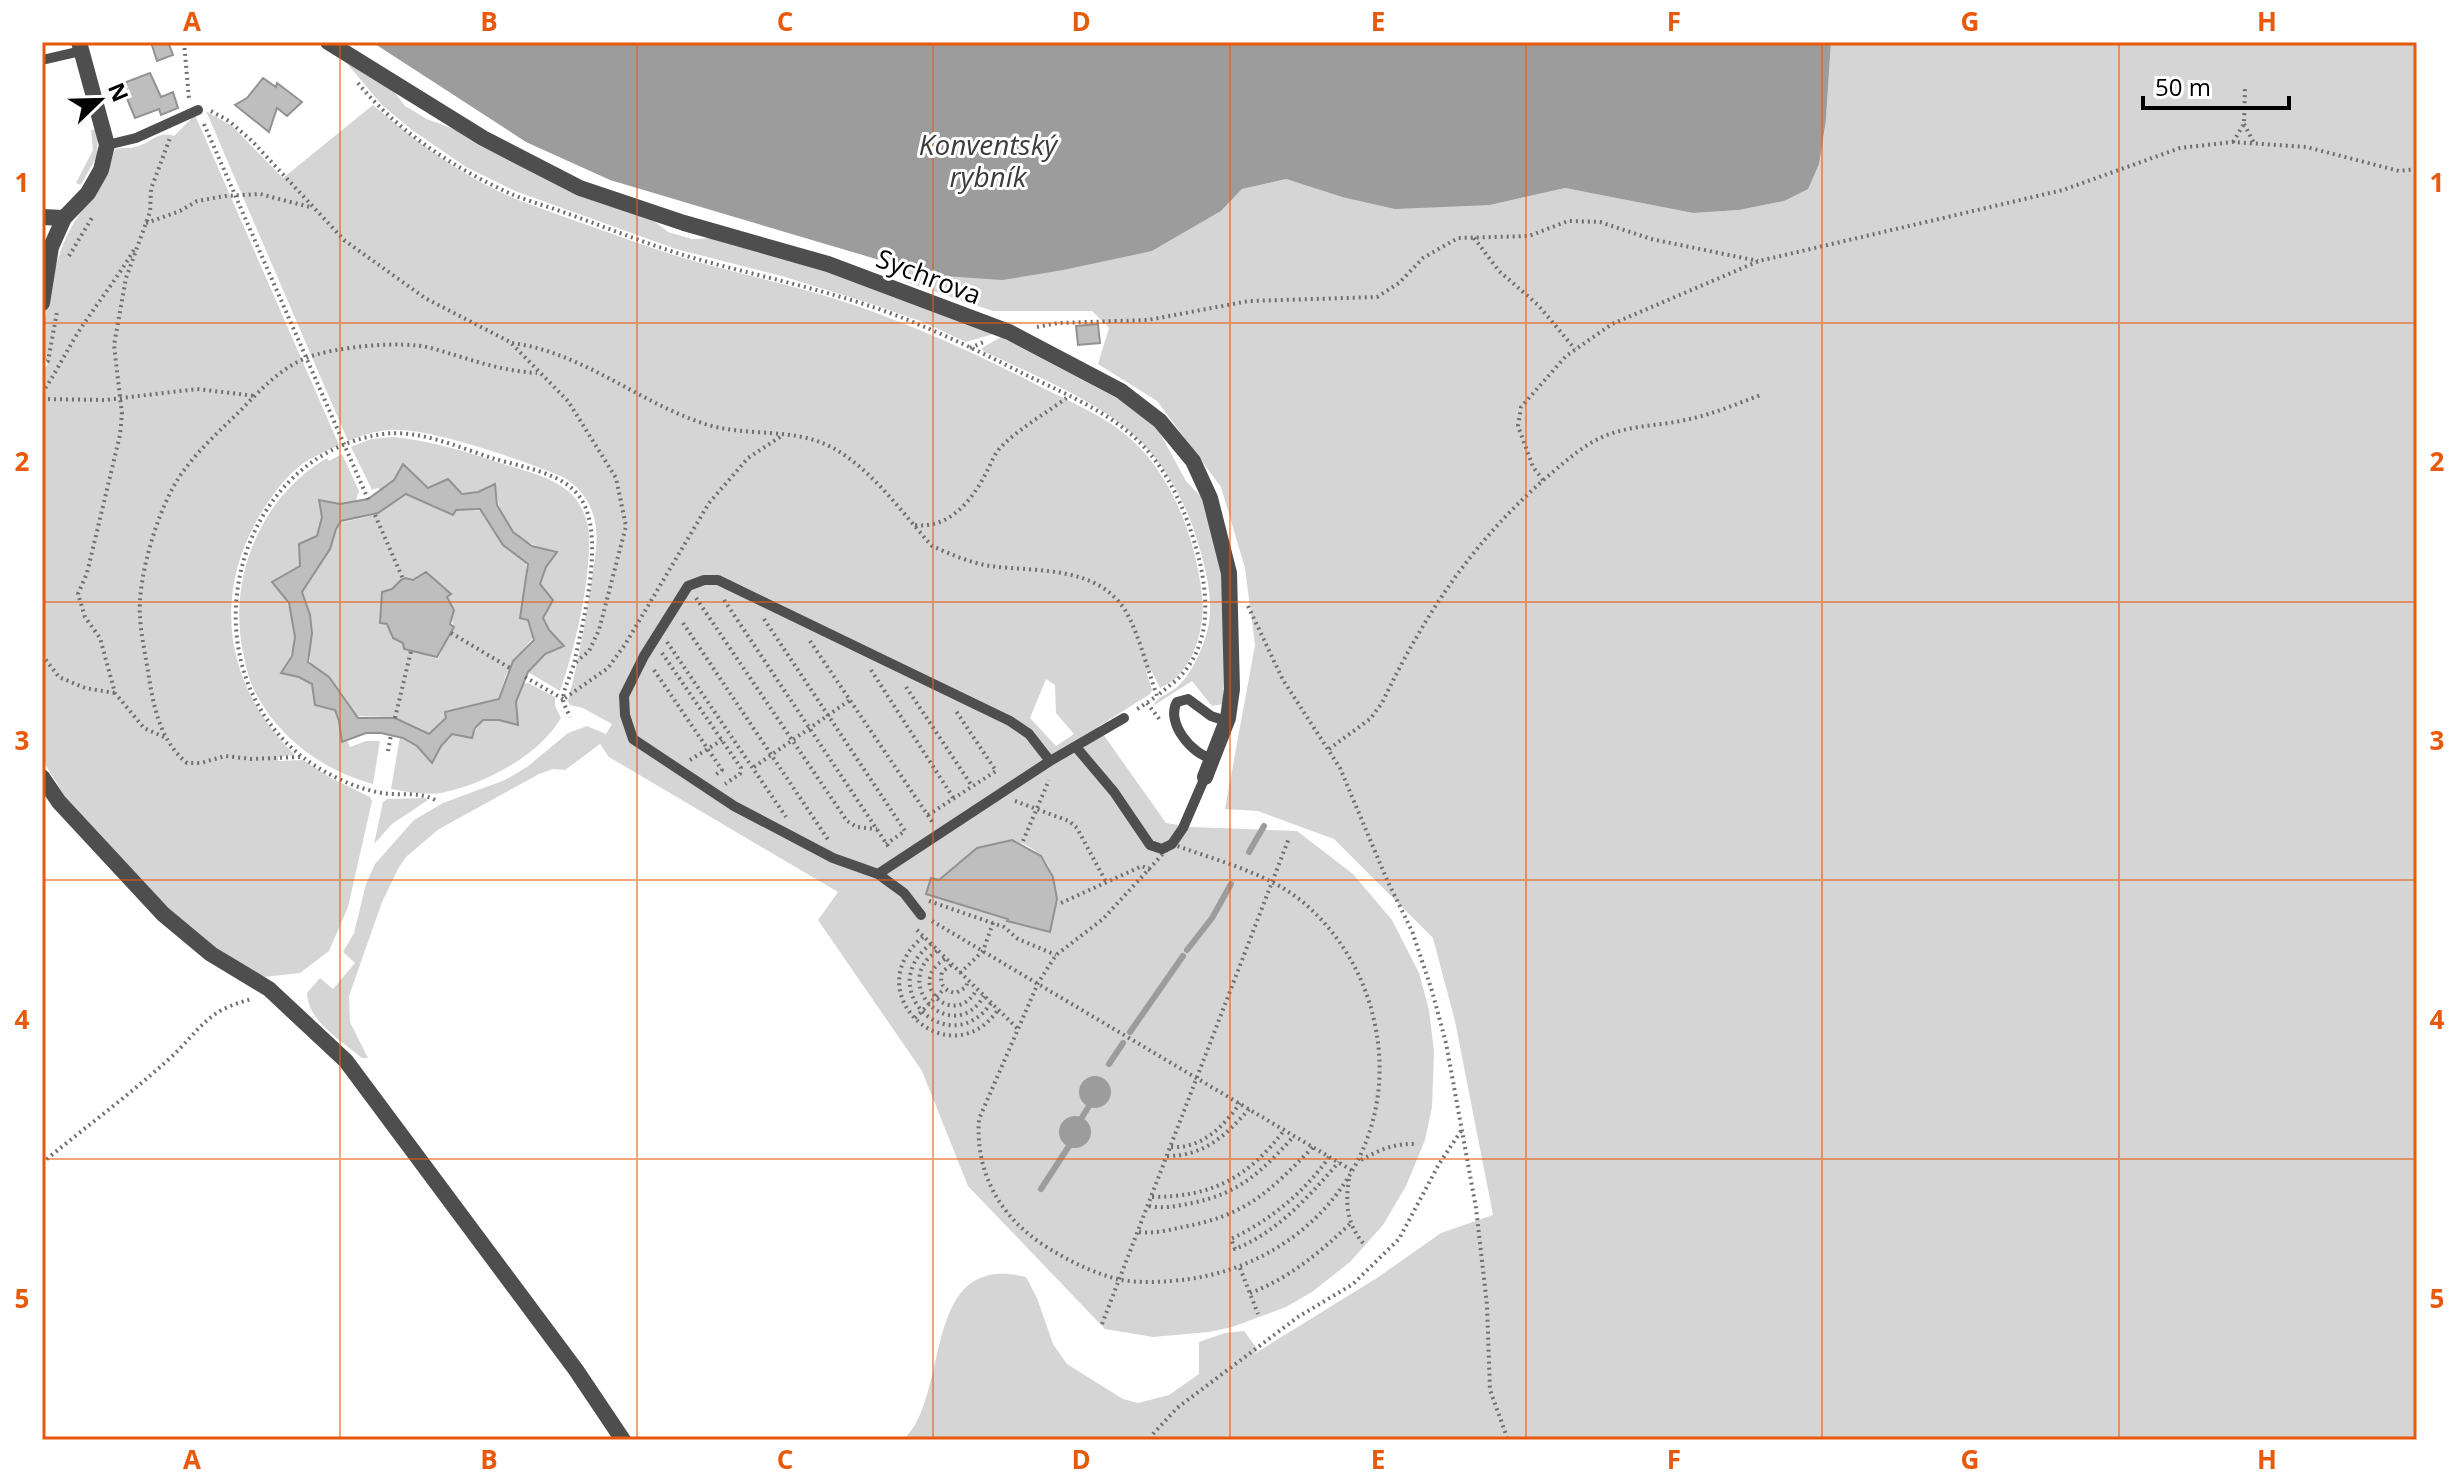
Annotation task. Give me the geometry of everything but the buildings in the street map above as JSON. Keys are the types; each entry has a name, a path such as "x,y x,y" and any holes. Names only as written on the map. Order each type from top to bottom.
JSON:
{"street":[{"name":"Sychrova","path":"328,42 483,138 580,188 684,223 828,264 1009,332 1121,391 1160,421 1193,461 1210,498 1229,573 1232,689 1228,718 1205,777"},
{"path":"50,304 51,247 64,218 88,193 101,170 107,145 80,46"},
{"path":"42,217 64,218"},
{"path":"42,777 59,802 163,914 211,954 269,989 346,1061 576,1370 623,1440"}],"lane":[{"path":"42,60 80,46"},
{"path":"107,145 136,138 198,110"},
{"path":"921,915 904,893 878,874 798,840 714,793 633,739 625,715 624,696 644,656 688,586 718,580 793,615 1010,721 1029,734 1050,761"},
{"path":"1212,758 1203,757 1182,735 1172,718 1172,710 1177,702 1188,699 1211,716 1223,720 1228,718"},
{"path":"878,874 1050,761 1124,718"},
{"path":"1076,747 1114,792 1150,845 1162,849 1172,844 1183,828 1205,777"}],"path":[{"path":"184,42 187,97"},
{"path":"2245,87 2244,124 2254,143"},
{"path":"164,737 144,728 115,693 100,638 85,617 78,594 87,573 120,435 122,414 114,345 126,278 150,212 151,189 171,136 182,121 198,110 206,109 229,121 279,169 344,240 425,298 510,342 560,355 703,424 784,434 831,446 858,465 932,546 948,553 987,565 1075,575 1094,582 1114,596 1126,612 1157,696"},
{"path":"198,110 368,499"},
{"path":"2233,142 2244,124"},
{"path":"1543,480 1533,467 1518,426 1521,407 1557,365 1612,324 1759,261 2063,190 2180,148 2233,142 2306,147 2399,171 2417,169"},
{"path":"67,262 76,240 98,208 88,193"},
{"path":"146,223 180,211 197,201 235,196 271,196 312,208"},
{"path":"1009,332 1058,323 1148,320 1249,301 1377,297 1399,283 1423,258 1458,238 1529,236 1568,221 1600,222 1651,239 1759,261"},
{"path":"1474,238 1499,271 1538,305 1575,349"},
{"path":"42,393 140,239"},
{"path":"42,365 48,361 50,304"},
{"path":"510,342 568,401 616,478 626,526 599,630 589,651 575,663"},
{"path":"303,757 252,759 225,756 201,763 187,763 164,737 152,700 140,614 148,553 168,496 183,472 280,371 306,358 333,350 400,345 428,347 514,372 539,373"},
{"path":"970,348 1069,396 1118,425 1147,451 1176,494 1196,548 1205,588 1206,620 1190,666 1182,676 1135,711"},
{"path":"42,399 120,399 197,389 256,396"},
{"path":"1329,749 1370,719 1382,703 1445,589 1479,543 1573,454 1608,434 1637,426 1685,420 1761,395"},
{"path":"913,524 931,526 955,514 966,504 1001,447 1069,396"},
{"path":"435,800 428,796 381,793 341,781 303,757 285,742 261,710 245,677 235,615 237,582 243,557 274,499 310,465 345,446 386,434 445,443 533,470 574,490 589,514 593,542 575,663 563,699"},
{"path":"563,699 608,668 709,503 748,458 784,434"},
{"path":"375,515 403,579"},
{"path":"1229,573 1251,611 1283,680 1340,768 1417,946 1446,1043 1478,1222 1487,1305 1490,1390 1508,1440"},
{"path":"711,580 898,861"},
{"path":"688,586 847,821 857,827 877,829"},
{"path":"748,594 905,831 886,844"},
{"path":"673,609 826,833 830,843 828,855"},
{"path":"793,615 928,815 996,771 939,686"},
{"path":"451,633 510,668"},
{"path":"656,636 741,768 740,774 714,793"},
{"path":"656,636 753,768 798,840"},
{"path":"395,718 411,651"},
{"path":"42,655 59,677 85,688 115,693"},
{"path":"644,656 722,770 702,785"},
{"path":"871,670 954,799"},
{"path":"525,677 563,699 570,717"},
{"path":"906,686 972,787"},
{"path":"753,768 850,700"},
{"path":"388,751 391,735"},
{"path":"707,749 722,740"},
{"path":"1023,841 1049,781 1050,761"},
{"path":"1000,794 1069,821 1077,828 1106,882"},
{"path":"1102,1324 1289,838"},
{"path":"1061,903 1142,866 1150,870 1103,919 1056,955 1038,983 979,1119 978,1149 985,1176 1001,1202 1029,1235 1069,1261 1119,1280 1175,1281 1240,1268 1278,1249 1321,1214 1359,1161 1373,1120 1380,1072 1378,1035 1371,1005 1348,955 1324,922 1304,903 1238,867 1172,844"},
{"path":"904,893 994,922 1018,939 1056,955"},
{"path":"921,915 1353,1171"},
{"path":"960,973 983,951 994,922"},
{"path":"998,1010 981,1027 958,1035 934,1032 914,1019 902,999 899,983 907,953 923,937 1018,1029"},
{"path":"931,944 917,958 910,976 912,995 921,1012 940,1023 962,1024 982,1014 991,1003"},
{"path":"937,951 923,966 919,979 921,993 928,1004 939,1013 958,1016 971,1011 984,996"},
{"path":"945,959 935,966 930,976 930,987 935,998 943,1004 958,1005 968,1001 977,989"},
{"path":"951,965 942,972 944,989 956,993 966,987 968,981"},
{"path":"42,1163 168,1060 207,1019 221,1009 251,1000 269,989"},
{"path":"914,1019 944,989"},
{"path":"1171,1147 1194,1144 1212,1134 1229,1119 1240,1102"},
{"path":"1167,1156 1188,1156 1203,1149 1236,1124 1250,1108"},
{"path":"1152,1197 1182,1196 1208,1190 1235,1178 1260,1158 1285,1129"},
{"path":"1153,1434 1177,1408 1298,1317 1353,1284 1399,1239 1439,1164 1461,1131"},
{"path":"1149,1206 1180,1206 1230,1192 1256,1175 1295,1135"},
{"path":"1359,1161 1381,1149 1402,1143 1416,1144"},
{"path":"1138,1232 1206,1223 1235,1213 1261,1198 1313,1147"},
{"path":"1330,1157 1304,1186 1260,1224 1231,1239 1235,1249 1266,1232 1302,1203 1339,1162"},
{"path":"1349,1177 1346,1197 1351,1223 1363,1243"},
{"path":"1250,1293 1309,1262 1351,1223"},
{"path":"1260,1224 1266,1232"},
{"path":"1240,1268 1258,1314"}],"shaded area":[{"path":"1831,42 2417,42 2417,1440 903,1440 918,1419 928,1392 953,1305 969,1285 992,1274 1026,1277 1053,1344 1067,1364 1123,1399 1138,1403 1169,1395 1199,1374 1199,1342 1225,1333 1244,1331 1258,1350 1254,1354 1377,1278 1441,1233 1493,1215 1455,1021 1433,938 1334,839 1258,811 1225,809 1255,645 1245,568 1221,487 1157,401 1098,364 1109,328 1092,311 993,311 906,282 890,263 931,275 1152,251 1221,211 1242,189 1286,179 1342,197 1490,205 1565,188 1693,213 1739,210 1784,201 1826,119"},
{"path":"339,54 388,84 405,106 427,119 654,221 668,232 692,239 715,238 801,261 993,334 966,342 923,322 872,304 782,276 676,249 515,191 466,167 412,130 382,105"},
{"path":"373,105 441,158 511,197 664,252 867,309 985,359 1088,410 1128,436 1139,447 1164,479 1189,535 1199,575 1202,621 1195,649 1181,672 1160,688 1151,670 1146,671 1152,690 1150,694 1098,727 1166,823 1191,827 1297,831 1353,874 1392,920 1419,973 1429,1010 1434,1051 1432,1107 1425,1140 1406,1186 1383,1225 1350,1262 1312,1292 1286,1307 1232,1327 1153,1337 1105,1329 968,1186 922,1071 818,920 838,892 609,757 600,744 565,770 553,769 539,774 439,829 407,856 382,902 349,996 350,1022 368,1058 362,1058 327,1030 313,1013 307,993 320,978 333,989 355,963 343,952 354,933 366,884 375,864 414,820 443,803 505,780 527,767 568,733 587,726 606,734 612,724 583,708 570,705 568,701 595,560 596,530 591,508 584,496 563,477 452,439 389,430 348,441 206,111 232,126 283,178","holes":["1046,679 1055,685 1056,713 1074,734 1056,746 1030,718","1012,840 1039,854 1052,876 1055,902 1050,932 927,894 937,880 977,848"]},
{"path":"195,115 339,445 294,471 256,522 242,553 234,584 231,615 234,645 242,675 255,703 295,755 278,757 278,761 303,760 370,797 372,801 348,907 329,951 300,973 264,977 246,969 193,932 138,879 72,808 42,759 42,369 48,365 46,360 42,362 46,310 54,273 73,224 102,181 115,149 135,147 163,135 174,136"},
{"path":"98,129 97,156 81,185 76,183 93,150 91,130"},
{"path":"1001,337 1132,406 1156,426 1186,481 1202,498 1221,565 1226,635 1223,704 1212,706 1192,681 1153,706 1181,684 1189,673 1204,642 1210,618 1208,582 1199,546 1184,505 1165,471 1143,444 1117,422 1056,385 983,351 982,348"},
{"path":"392,437 446,447 536,474 561,486 580,505 589,534 585,593 560,691 528,672 549,630 542,617 553,600 540,586 546,567 556,552 530,543 512,530 501,511 495,484 467,493 440,483 430,488 403,465 394,480 381,491 378,488 372,490 351,447 371,439"},
{"path":"342,454 359,491 355,503 319,500 322,517 317,537 299,544 302,564 273,582 288,605 295,626 293,648 282,673 314,685 315,705 334,708 342,742 347,740 350,747 366,741 380,741 373,784 321,762 278,726 251,682 239,619 246,565 268,515 284,493 304,474 327,458 329,461"},
{"path":"408,494 462,510 481,511 500,540 526,563 528,622 533,638 514,660 498,700 443,721 431,732 426,733 403,721 386,717 355,716 342,693 310,663 310,615 301,591 320,566 340,523 375,515","holes":["405,578 441,585 448,590 453,626 438,659 404,648 402,643 391,637 391,628 380,619 382,593 396,589 397,583"]},
{"path":"528,683 555,697 555,706 561,718 525,756 492,775 458,789 423,793 391,789 400,737 417,746 441,746 452,733 472,738 481,720 499,720 518,725 516,701 523,684"},
{"path":"387,799 428,800 392,824 374,844 383,802"}],"water":[{"name":"Konventský rybník","path":"372,42 1831,42 1826,119 1819,164 1808,189 1784,201 1739,210 1693,213 1565,188 1490,205 1395,209 1342,197 1286,179 1242,189 1221,211 1152,251 1002,280 930,275 610,180 526,142"},
{"path":"1095,1076 1106,1081 1111,1092 1106,1103 1095,1108 1084,1103 1079,1092 1084,1081"},
{"path":"1075,1116 1086,1121 1091,1132 1086,1143 1075,1148 1064,1143 1059,1132 1064,1121"}],"waterway":[{"path":"1249,852 1264,826"},
{"path":"1187,950 1212,918 1231,884"},
{"path":"1130,1032 1183,956"},
{"path":"1109,1064 1123,1043"},
{"path":"1081,1119 1089,1106"},
{"path":"1041,1189 1069,1146"}]}
